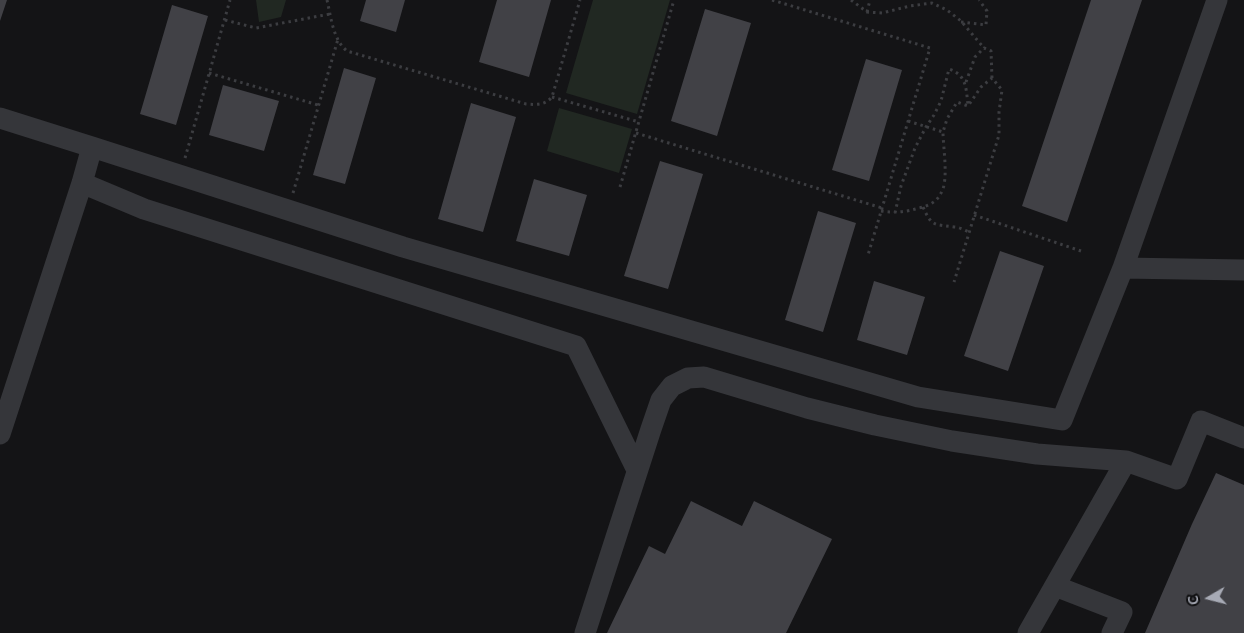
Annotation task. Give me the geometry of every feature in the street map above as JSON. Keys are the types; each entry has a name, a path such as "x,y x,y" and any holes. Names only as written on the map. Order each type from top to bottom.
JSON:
{"lane":[{"path":"0,118 403,247 918,397 1062,420 1123,268 1217,0"},
{"path":"0,434 92,147"},
{"path":"82,183 144,209 576,346 637,470"},
{"path":"1123,268 1244,270"},
{"path":"585,633 637,470 662,400 672,386 688,378 704,377 807,408 952,441 1037,454 1126,461 1176,479 1201,421 1244,438"},
{"path":"1028,633 1126,461"},
{"path":"1055,586 1122,612 1112,633"}],"path":[{"path":"180,175 225,20 229,0"},
{"path":"327,0 338,39 347,51 532,105 544,104 552,97 580,0"},
{"path":"620,187 674,0"},
{"path":"772,0 930,48 868,255"},
{"path":"852,0 867,12 882,13 932,2 947,10 984,48 991,51 992,78 1002,90 999,112 999,135 954,282"},
{"path":"867,12 870,0"},
{"path":"960,22 986,25 986,11 979,0"},
{"path":"225,20 256,28 330,14"},
{"path":"288,210 338,39"},
{"path":"968,106 966,82 975,57 984,48"},
{"path":"895,213 901,186 911,158 926,126 941,101 949,69 957,71 966,82"},
{"path":"209,73 318,105"},
{"path":"968,106 980,87 992,78"},
{"path":"552,97 639,122"},
{"path":"636,133 895,213 924,207 931,204 941,194 944,185 943,132 947,119 958,102 968,106"},
{"path":"908,121 943,132"},
{"path":"924,207 928,217 937,225 956,227 969,232"},
{"path":"974,215 1081,251"}],"shaded area":[{"path":"256,0 286,0 281,17 259,22"},
{"path":"593,0 670,0 637,114 566,93"},
{"path":"559,108 632,129 619,173 547,151"}],"building":[{"path":"0,0 7,0 0,21"},
{"path":"366,0 405,0 396,32 360,21"},
{"path":"497,0 551,0 529,77 479,62"},
{"path":"1091,0 1142,0 1067,222 1022,206"},
{"path":"172,5 208,16 176,125 140,114"},
{"path":"705,9 751,23 717,136 671,121"},
{"path":"866,59 902,70 869,181 832,170"},
{"path":"344,68 376,78 345,184 313,175"},
{"path":"223,85 279,101 264,151 209,135"},
{"path":"471,103 516,117 483,232 438,219"},
{"path":"660,161 703,174 668,289 624,276"},
{"path":"534,179 587,195 569,256 516,241"},
{"path":"818,211 856,223 823,332 785,320"},
{"path":"1000,251 1044,266 1008,371 964,356"},
{"path":"874,281 925,297 907,355 857,340"},
{"path":"1216,473 1244,485 1244,633 1145,633 1192,524"},
{"path":"691,501 742,526 754,501 832,539 786,633 607,633 649,546 665,554"}]}
